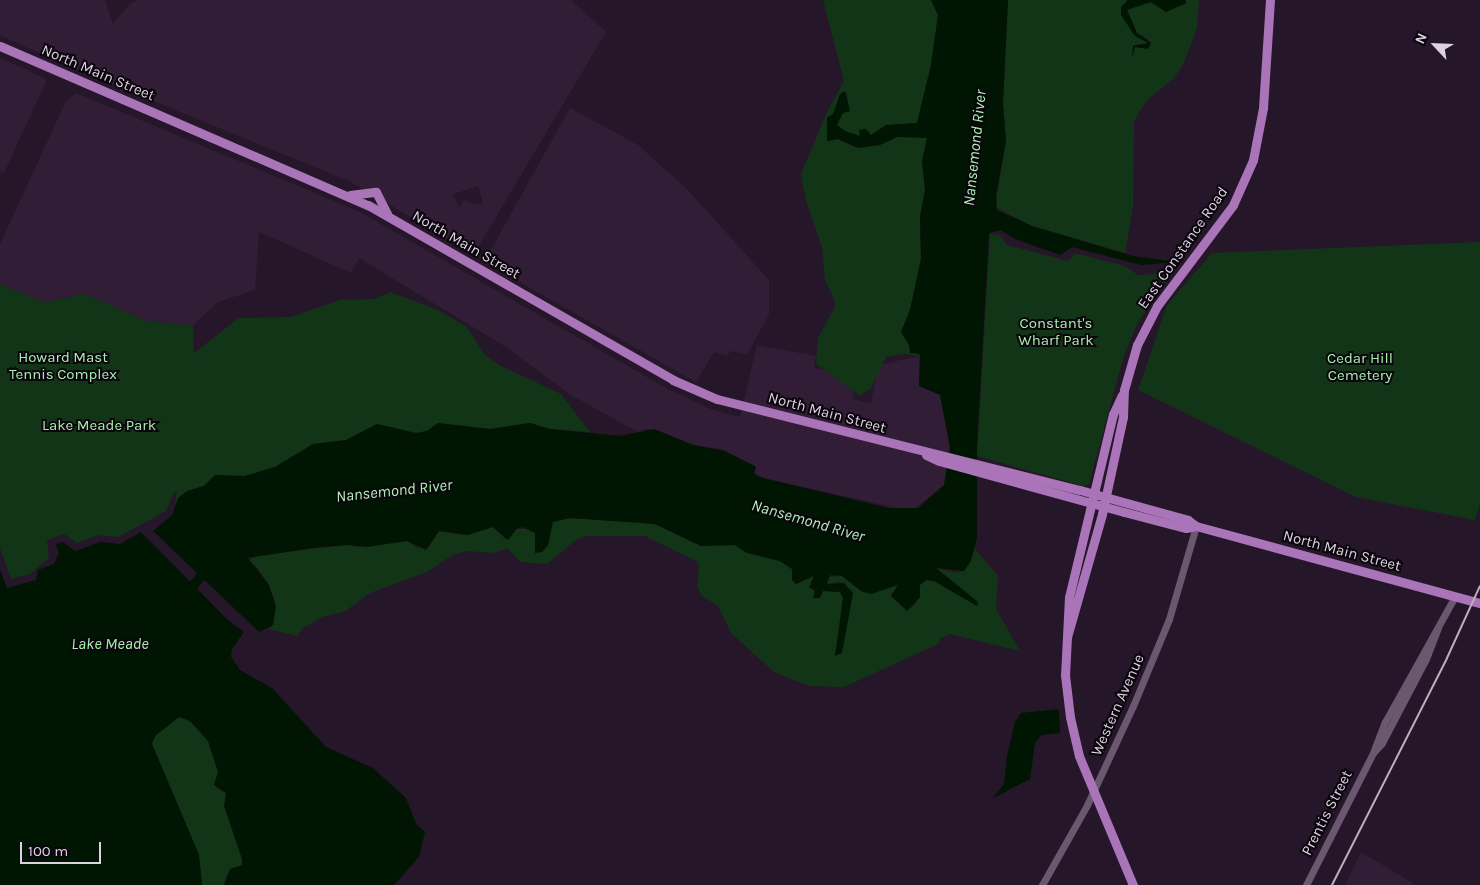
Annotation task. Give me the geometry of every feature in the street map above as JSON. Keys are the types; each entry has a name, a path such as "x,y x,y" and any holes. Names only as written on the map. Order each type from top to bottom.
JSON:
{"main road":[{"name":"East Constance Road","path":"1067,637 1067,606 1113,414 1124,390 1134,352 1150,319 1225,218 1253,160 1263,108 1270,0"},
{"name":"North Main Street","path":"0,46 348,195 691,389 726,401 1104,502 1188,520 1196,526 1480,603"},
{"path":"348,195 376,192 378,202 391,218"},
{"name":"East Constance Road","path":"1067,637 1104,502 1123,417 1124,390"},
{"path":"1067,637 1065,675 1070,717 1079,756 1133,885"}],"street":[{"name":"Western Avenue","path":"1042,885 1094,793 1164,633 1196,526"},
{"name":"Prentis Street","path":"1306,885 1373,753 1382,728 1455,596"}],"shaded area":[{"path":"0,0 105,0 113,24 131,3 139,0 571,0 606,32 474,254 349,181 63,64 0,35","holes":["478,186 483,203 475,205 464,199 459,207 453,194"]},
{"path":"0,58 44,78 46,82 4,173 0,171"},
{"path":"76,93 358,211 666,388 710,409 740,417 757,345 816,356 814,368 852,376 853,399 871,404 878,365 920,356 919,386 940,395 947,429 950,448 944,485 912,511 763,478 721,449 693,445 660,431 645,429 638,432 571,395 506,347 359,258 351,273 259,232 255,290 218,302 193,325 147,321 85,294 43,302 0,284 0,244 66,101"},
{"path":"570,108 638,145 687,189 769,280 769,315 747,354 731,351 727,356 714,352 696,382 484,262"},
{"path":"1361,852 1416,885 1345,885"}],"green space":[{"path":"823,0 931,0 938,15 931,65 917,123 890,125 871,135 860,136 845,131 837,125 843,112 849,112 847,93 833,114 827,118 827,141 838,139 855,147 880,145 897,136 927,138 922,161 925,190 920,216 921,259 910,310 901,332 909,345 910,353 917,352 920,356 904,354 886,357 871,388 860,396 816,364 818,338 835,307 835,301 825,280 822,247 806,201 801,174 826,114 844,81"},
{"path":"1008,0 1128,0 1121,15 1133,32 1148,43 1146,46 1137,44 1133,46 1133,55 1135,47 1150,47 1148,39 1137,33 1127,10 1144,3 1186,5 1185,0 1199,0 1197,28 1183,65 1174,78 1147,100 1134,121 1133,207 1125,253 1032,226 995,207 1006,141 1003,103"},
{"name":"Constant's Wharf Park","path":"990,234 1000,235 1007,245 1068,261 1075,253 1125,266 1138,275 1159,274 1175,269 1138,322 1124,355 1089,484 1083,486 977,456"},
{"name":"Cedar Hill Cemetery","path":"1480,242 1480,503 1475,520 1356,497 1138,390 1167,305 1212,253"},
{"path":"0,284 43,302 85,294 147,321 193,325 194,353 239,318 291,317 340,300 374,299 390,292 438,310 467,327 485,355 499,365 561,394 590,432 550,429 530,423 490,429 438,423 427,431 416,433 377,424 346,440 313,444 275,467 245,476 216,475 204,486 187,491 175,505 177,491 173,494 166,511 118,537 99,535 77,543 64,534 47,540 49,558 30,574 11,579 0,548"},
{"path":"570,518 655,524 701,546 735,545 747,553 780,561 792,569 792,580 796,584 814,576 814,598 822,591 840,592 843,598 836,656 853,593 840,582 827,584 828,577 842,576 861,591 871,594 896,584 897,587 891,594 911,609 920,597 920,585 926,580 934,581 956,594 978,602 936,568 955,573 964,571 974,548 998,576 996,609 1020,651 950,634 941,638 938,644 844,687 809,686 774,672 731,633 718,606 702,596 697,587 699,566 696,561 645,536 586,536 577,539 547,564 521,562 507,548 494,553 468,551 454,554 427,572 370,593 344,612 324,616 303,628 297,636 269,629 273,624 275,602 269,585 256,566 247,561 262,554 349,545 357,547 407,541 417,548 429,547 439,531 464,535 493,527 504,538 512,536 516,529 530,529 535,533 535,552 542,552 548,545 553,522"},
{"path":"179,717 190,721 208,741 218,772 217,788 226,793 242,865 227,875 224,885 202,885 199,855 152,744 155,736"}],"water":[{"name":"Nansemond River","path":"931,0 1008,0 1003,103 1006,141 996,195 997,210 1032,226 1133,256 1177,262 1141,265 1072,247 1060,255 1015,239 1001,230 989,233 977,447 977,538 971,561 964,571 936,568 978,602 977,606 934,581 926,580 920,585 920,597 907,611 891,596 898,585 871,594 861,591 842,576 830,575 827,584 844,583 853,593 842,653 835,656 843,598 840,592 823,591 820,598 813,598 815,591 809,587 814,576 796,584 792,580 792,569 780,561 747,553 735,545 701,546 655,524 570,518 553,522 548,545 542,552 535,553 535,533 523,527 516,529 508,540 493,527 468,535 439,531 426,550 407,541 367,547 349,545 321,547 248,558 269,585 276,606 273,625 259,632 153,531 172,515 178,498 187,491 204,486 215,475 245,476 275,467 313,444 346,440 377,424 416,433 427,431 438,423 490,429 530,423 550,429 620,436 654,429 693,445 725,451 756,467 754,474 763,478 889,508 918,508 944,485 950,448 940,395 919,386 920,354 910,353 909,345 901,332 910,310 921,259 920,216 925,190 922,161 927,138 897,137 880,145 858,148 838,139 827,141 827,118 833,114 840,94 845,91 850,111 843,113 837,125 845,131 860,136 859,130 866,129 871,135 886,125 917,123 931,65 938,15"},
{"path":"1128,0 1185,0 1186,3 1166,12 1151,2 1127,10 1137,33 1151,43 1148,49 1135,47 1132,58 1133,46 1148,43 1135,36 1121,15 1121,7"},
{"name":"Lake Meade","path":"141,532 227,619 244,632 232,649 231,657 240,670 272,688 326,747 373,768 406,798 416,824 425,832 419,857 394,885 224,885 230,869 242,865 242,859 224,806 226,793 214,785 218,772 208,741 190,721 179,717 155,736 152,744 199,855 202,885 0,885 0,570 7,588 36,580 38,570 54,564 59,553 56,544 63,542 75,551 100,542 120,544"},
{"path":"1059,709 1060,733 1042,735 1035,743 1030,779 993,798 1004,784 1007,756 1015,722 1021,713"}],"waterway":[{"path":"187,594 207,568"}],"railway":[{"path":"1332,885 1447,658 1480,586"}],"park label":[{"name":"Howard Mast Tennis Complex","path":"63,366"},
{"name":"Lake Meade Park","path":"99,426"}]}
